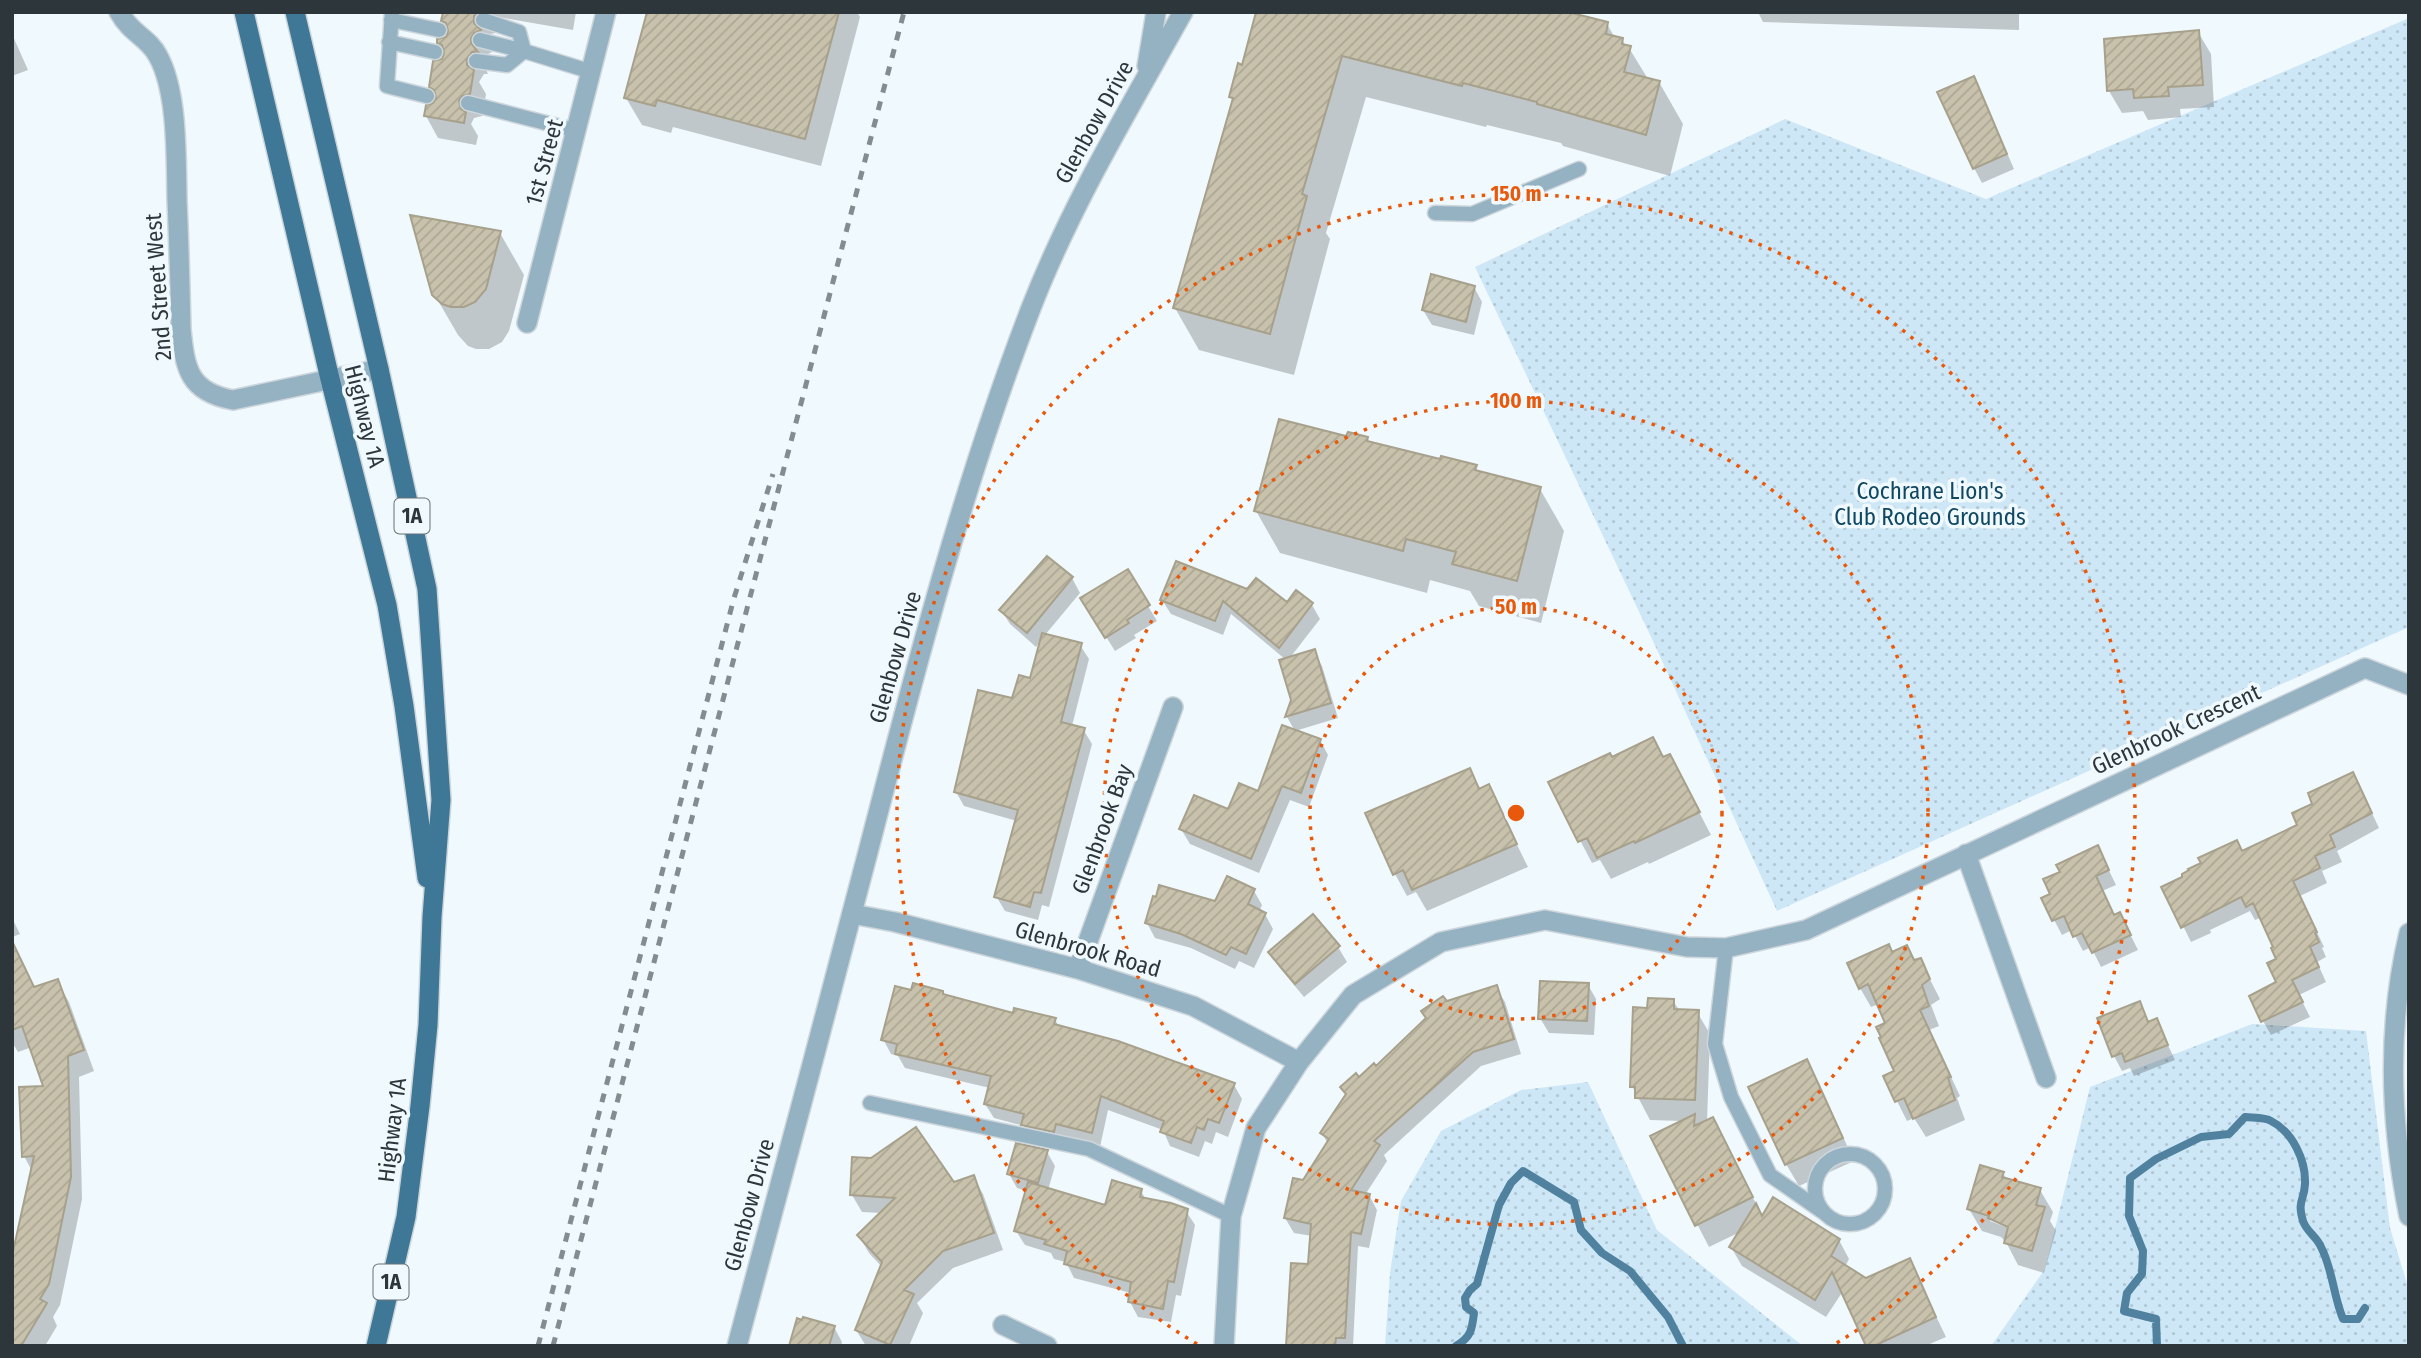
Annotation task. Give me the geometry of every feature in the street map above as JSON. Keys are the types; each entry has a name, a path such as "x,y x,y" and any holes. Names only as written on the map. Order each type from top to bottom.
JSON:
{"main road":[{"name":"Highway 1A","path":"244,12 330,379 387,605 404,706 432,917"},
{"name":"Highway 1A","path":"295,12 428,589 441,800 432,917 428,1025 406,1217 376,1346"}],"street":[{"name":"2nd Street West","path":"119,12 125,23 150,44 159,57 168,83 176,137 181,329 184,359 192,378 205,391 233,400 379,369"},
{"name":"1st Street","path":"527,323 606,12"},
{"path":"1145,80 1156,12"},
{"name":"Glenbow Drive","path":"737,1346 900,731 975,467 1031,306 1073,209 1183,12"},
{"name":"Glenbrook Crescent","path":"1224,1346 1231,1216 1256,1128 1299,1062 1353,995 1441,942 1545,920 1688,947 1726,948 1807,930 2365,668 2409,685"},
{"name":"Glenbrook Bay","path":"1078,969 1172,707"},
{"path":"1966,855 2046,1078"},
{"name":"Glenbrook Road","path":"852,914 895,922 1078,969 1193,1006 1299,1062"},
{"path":"2409,933 2397,1010 2393,1101 2399,1163 2409,1216"},
{"path":"1003,1325 1047,1346"}],"lane":[{"path":"428,96 387,86 392,16 439,30"},
{"path":"483,20 519,32 524,51"},
{"path":"480,40 592,72"},
{"path":"389,42 435,52"},
{"path":"476,61 506,65 524,51"},
{"path":"468,103 577,131"},
{"path":"1435,213 1472,214 1579,169"},
{"path":"1726,948 1714,1044 1731,1097 1770,1175 1831,1219 1843,1224 1854,1224 1866,1221 1882,1205 1885,1182 1881,1171 1873,1161 1863,1155 1851,1153 1829,1160 1821,1168 1814,1190 1816,1202 1823,1212"},
{"path":"870,1104 1089,1149 1231,1216"}],"green space":[{"name":"Cochrane Lion's Club Rodeo Grounds","path":"2409,18 2409,627 1777,911 1652,639 1475,267 1785,119 1986,199"},
{"path":"2252,1024 2366,1031 2390,1228 2409,1290 2409,1346 1991,1346 2045,1269 2090,1087"},
{"path":"1588,1082 1657,1230 1803,1346 1385,1346 1390,1273 1401,1201 1441,1131 1521,1090"}],"building":[{"path":"443,12 478,12 474,16 474,23 481,30 474,33 471,43 478,52 472,52 467,59 467,65 474,70 470,94 462,96 459,101 461,109 466,112 464,123 424,116 426,105 433,103 436,98 434,90 429,87 433,61 442,59 444,53 442,45 437,43 437,39 446,37 448,31 446,23 441,21"},
{"path":"647,12 839,12 805,139 657,100 655,106 624,98"},
{"path":"1256,12 1568,12 1608,22 1606,34 1623,38 1622,44 1631,46 1624,72 1660,81 1646,135 1537,102 1342,56 1302,194 1307,196 1270,334 1173,308 1233,98 1229,97 1238,63 1242,65"},
{"path":"2199,30 2203,85 2168,87 2169,96 2134,98 2133,89 2107,91 2104,39"},
{"path":"1974,76 2007,154 1973,169 1937,92"},
{"path":"410,215 501,231 486,289 475,302 464,307 451,307 442,304 432,295"},
{"path":"1431,274 1475,286 1466,322 1422,310"},
{"path":"1279,419 1346,436 1348,432 1368,437 1367,441 1477,465 1475,470 1541,487 1517,581 1452,564 1456,552 1406,539 1403,551 1254,511"},
{"path":"1047,556 1073,577 1027,633 999,610"},
{"path":"1176,561 1247,589 1256,578 1287,602 1296,590 1313,603 1279,648 1223,601 1215,621 1160,600"},
{"path":"1128,569 1150,605 1105,638 1080,598"},
{"path":"1042,633 1082,643 1061,722 1085,728 1041,893 1034,892 1030,907 994,897 1018,810 954,792 978,690 1012,698 1019,675 1030,678"},
{"path":"1315,649 1331,703 1285,717 1291,700 1279,660"},
{"path":"1282,725 1321,739 1301,793 1282,786 1251,859 1179,829 1194,795 1228,809 1239,783 1258,791"},
{"path":"1653,737 1663,757 1670,754 1700,812 1597,858 1587,838 1578,842 1548,782 1610,753 1612,757"},
{"path":"1470,768 1479,789 1489,784 1517,844 1412,890 1403,870 1393,875 1365,813"},
{"path":"2353,772 2372,813 2330,835 2335,847 2315,856 2320,868 2293,881 2317,932 2315,933 2319,942 2310,947 2319,967 2292,980 2303,1002 2261,1022 2249,996 2276,982 2267,963 2276,959 2253,903 2246,907 2241,897 2181,928 2161,887 2182,877 2188,869 2201,863 2198,858 2237,840 2242,851 2297,825 2292,813 2312,804 2308,793"},
{"path":"2098,845 2109,870 2096,876 2114,915 2120,912 2131,935 2092,953 2082,933 2073,937 2064,916 2052,921 2041,898 2050,894 2043,879 2060,872 2056,865"},
{"path":"1227,876 1255,889 1248,904 1266,913 1246,954 1231,947 1226,955 1181,934 1145,923 1159,885 1215,901"},
{"path":"1313,914 1340,946 1295,984 1268,952"},
{"path":"12,941 34,987 58,979 84,1050 68,1056 71,1177 49,1284 40,1299 47,1303 21,1346 12,1346 12,1256 34,1156 22,1157 19,1087 43,1086 22,1026 12,1030"},
{"path":"1889,944 1892,952 1907,945 1914,960 1921,958 1930,979 1922,985 1929,1006 1920,1010 1951,1077 1948,1078 1955,1100 1913,1119 1904,1098 1895,1102 1883,1076 1894,1071 1876,1027 1885,1023 1868,984 1859,989 1847,963"},
{"path":"1540,981 1589,983 1587,1021 1538,1019"},
{"path":"913,983 1013,1013 1014,1008 1056,1018 1054,1024 1118,1041 1235,1083 1219,1123 1208,1119 1204,1130 1197,1127 1191,1143 1160,1132 1164,1121 1101,1096 1092,1133 1056,1124 1054,1132 1021,1125 1024,1114 984,1104 991,1076 895,1054 897,1044 881,1040 895,986 911,990"},
{"path":"1497,985 1514,1039 1473,1052 1374,1141 1380,1145 1351,1190 1370,1194 1361,1234 1351,1232 1345,1338 1336,1338 1335,1346 1286,1346 1291,1263 1308,1264 1311,1224 1284,1218 1293,1178 1303,1180 1329,1139 1320,1133 1346,1094 1340,1087 1356,1073 1359,1077 1374,1063 1376,1066 1426,1018 1421,1011 1443,996 1447,1001"},
{"path":"1648,998 1674,999 1674,1009 1699,1010 1695,1100 1635,1098 1635,1087 1630,1087 1633,1007 1647,1008"},
{"path":"2140,1001 2148,1022 2157,1018 2168,1045 2125,1062 2122,1053 2112,1057 2097,1018"},
{"path":"1807,1059 1843,1138 1785,1165 1748,1087"},
{"path":"1695,1114 1694,1126 1713,1117 1753,1197 1695,1226 1650,1136"},
{"path":"916,1127 954,1182 974,1175 994,1233 943,1251 904,1290 914,1294 890,1345 855,1330 882,1262 857,1235 895,1198 850,1195 852,1157 871,1158"},
{"path":"1016,1143 1048,1150 1038,1183 1007,1174"},
{"path":"1980,1165 2004,1172 2002,1177 2041,1188 2036,1205 2045,1207 2032,1251 2004,1243 2008,1227 1988,1218 1989,1216 1967,1209"},
{"path":"1112,1180 1142,1189 1140,1197 1188,1209 1174,1282 1168,1281 1163,1309 1128,1302 1131,1282 1064,1264 1067,1251 1044,1244 1046,1240 1014,1231 1028,1182 1105,1205"},
{"path":"1773,1197 1840,1239 1831,1256 1866,1278 1910,1258 1936,1317 1874,1346 1866,1346 1832,1272 1815,1300 1729,1247 1756,1203 1762,1216"},
{"path":"803,1317 835,1326 829,1346 789,1346 797,1318 802,1320"}],"waterway":[{"path":"2157,1346 2156,1319 2124,1311 2127,1293 2142,1274 2143,1251 2129,1216 2130,1178 2156,1159 2201,1137 2229,1134 2245,1117 2268,1120 2279,1126 2292,1140 2305,1175 2301,1214 2325,1256 2343,1319 2358,1319 2365,1308"},
{"path":"1456,1346 1468,1336 1471,1329 1474,1313 1466,1307 1465,1298 1477,1284 1499,1205 1511,1183 1523,1171 1574,1202 1581,1230 1602,1253 1630,1271 1668,1317 1683,1346"}],"railway":[{"path":"553,1346 904,12"},
{"path":"538,1346 734,598 773,474"}]}
